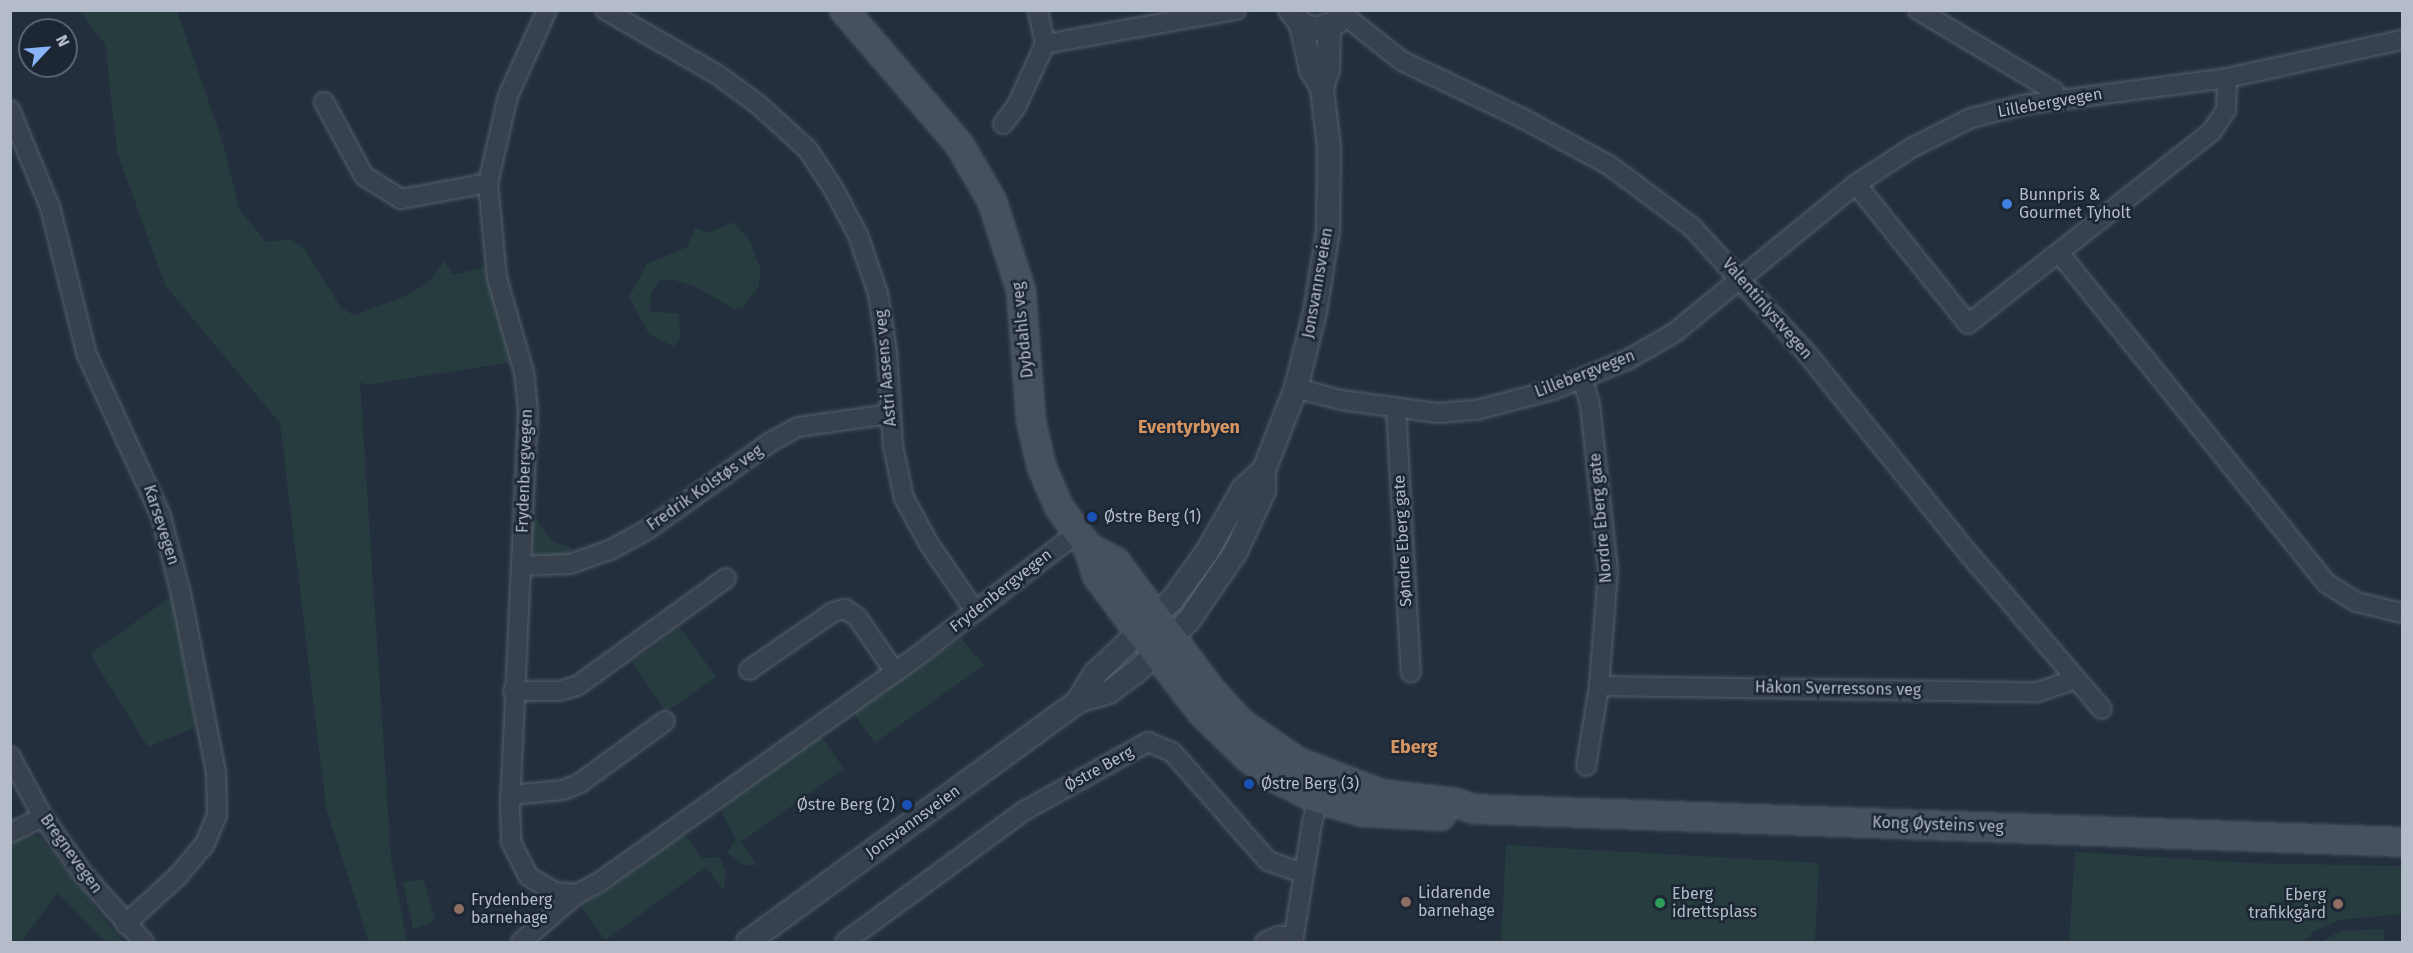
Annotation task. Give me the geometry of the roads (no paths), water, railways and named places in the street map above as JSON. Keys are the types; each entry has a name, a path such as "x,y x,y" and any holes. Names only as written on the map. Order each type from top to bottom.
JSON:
{"main road":[{"name":"Dybdahls veg","path":"844,10 959,144 992,201 1021,290 1035,444 1051,490 1083,540 1097,576 1148,625"},
{"name":"Kong Øysteins veg","path":"1148,625 1233,745 1277,779 1317,799 1390,816 1457,816 1473,809"},
{"name":"Kong Øysteins veg","path":"1165,647 1240,722 1271,746 1325,774 1382,794 1456,802 1473,809 2403,842"}],"street":[{"name":"Frydenbergvegen","path":"547,10 508,96 488,183 497,278 524,372 528,411 513,691 511,842 517,861 537,883 555,892 577,894"},
{"name":"Astri Aasens veg","path":"605,10 718,75 786,128 807,150 858,235 878,294 887,351 897,473 904,498 929,544 975,611"},
{"path":"1003,124 1016,107 1045,44 1038,10"},
{"path":"1045,44 1236,10"},
{"path":"1918,10 2054,91 2057,100"},
{"path":"1296,17 1315,29 1339,18"},
{"name":"Jonsvannsveien","path":"748,942 1078,701 1109,692 1165,647 1244,535 1264,491 1264,470 1296,388 1315,312 1328,231 1329,148 1322,88 1311,70 1296,17"},
{"name":"Jonsvannsveien","path":"1322,88 1339,18"},
{"name":"Valentinlystvegen","path":"1339,18 1402,61 1522,118 1609,165 1692,227 1744,280 2102,709"},
{"name":"Lillebergvegen","path":"1296,388 1396,408 1439,413 1476,410 1582,378 1627,360 1674,333 1744,280 1856,184 1913,147 1971,118 2057,100 2227,78 2403,40"},
{"path":"1856,184 1968,324 2060,254 2212,131 2226,110 2227,78"},
{"path":"324,102 364,176 401,199 488,183"},
{"name":"Karsevegen","path":"10,110 50,207 87,354 161,516 181,594 216,772 217,814 204,845 177,877 125,924"},
{"path":"2060,254 2326,583 2357,602 2403,613"},
{"name":"Nordre Eberg gate","path":"1582,378 1590,405 1608,571 1599,686 1586,766"},
{"name":"Søndre Eberg gate","path":"1396,408 1411,673"},
{"name":"Fredrik Kolstøs veg","path":"521,566 570,564 610,550 647,530 768,443 798,427 891,414"},
{"name":"Jonsvannsveien","path":"1078,701 1095,674 1148,625 1207,552 1242,489 1264,470"},
{"name":"Frydenbergvegen","path":"521,942 577,894 598,883 895,672 975,611 1083,540"},
{"path":"513,691 559,691 577,686 726,578"},
{"path":"749,670 834,612 845,609 857,617 895,672"},
{"name":"Håkon Sverressons veg","path":"1599,686 2038,692 2075,679"},
{"path":"510,795 563,790 580,783 665,722"},
{"name":"Østre Berg","path":"845,942 1024,811 1148,742 1172,752 1268,861 1303,873"},
{"name":"Bregnevegen","path":"10,756 43,817 83,874 125,924 144,942"},
{"path":"1265,942 1279,936 1294,939 1303,873 1317,799 1325,774"},
{"path":"10,833 43,817"}],"place":[{"name":"Bunnpris & Gourmet Tyholt","path":"2007,204"},
{"name":"Østre Berg (1)","path":"1092,517"},
{"name":"Østre Berg (3)","path":"1249,784"},
{"name":"Østre Berg (2)","path":"907,805"},
{"name":"Lidarende barnehage","path":"1406,902"},
{"name":"Eberg idrettsplass","path":"1660,903"},
{"name":"Eberg trafikkgård","path":"2338,904"},
{"name":"Frydenberg barnehage","path":"459,909"}],"district":[{"name":"Eventyrbyen","path":"1189,427"},
{"name":"Eberg","path":"1414,747"}]}
